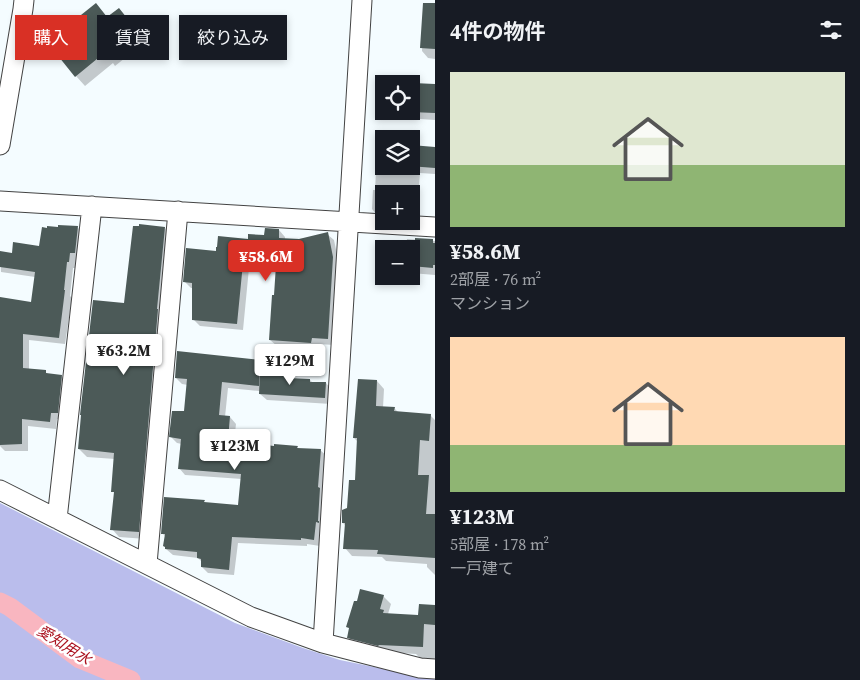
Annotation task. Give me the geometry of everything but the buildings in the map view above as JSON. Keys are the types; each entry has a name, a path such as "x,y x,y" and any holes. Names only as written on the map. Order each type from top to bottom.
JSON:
{"street":[{"path":"0,145 24,0"},
{"path":"323,643 362,0"},
{"path":"0,201 435,227"},
{"path":"57,519 92,206"},
{"path":"147,564 178,212"},
{"path":"0,490 251,617 323,643 420,668 435,669"}],"shaded area":[{"path":"0,503 235,623 340,660 435,678 435,680 0,680"}],"waterway":[{"name":"愛知用水","path":"0,602 10,607 80,659 131,680"}]}
